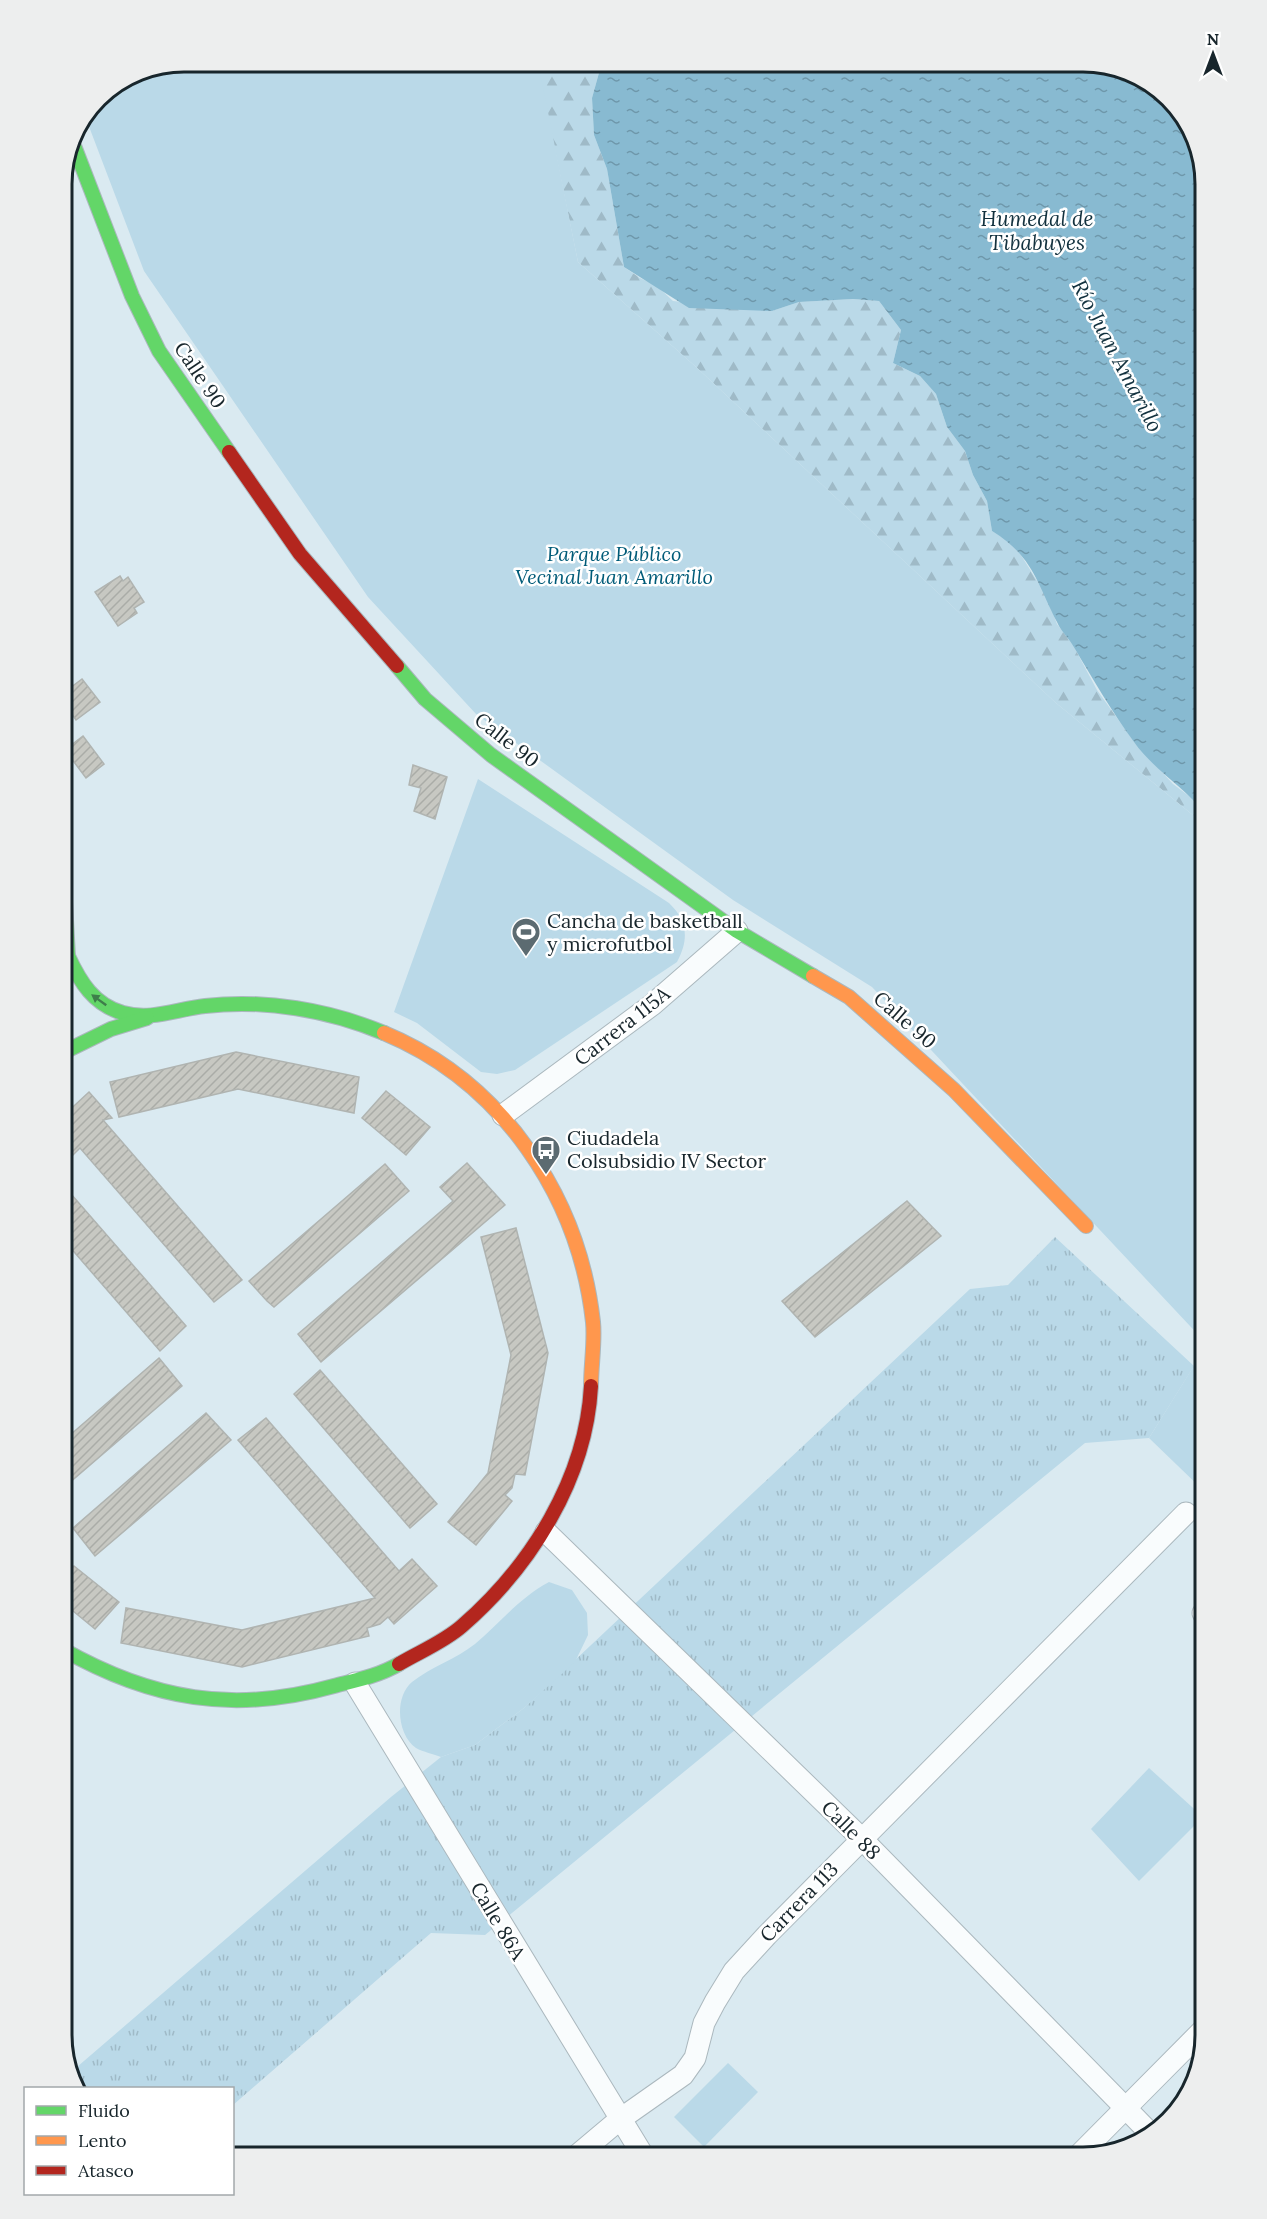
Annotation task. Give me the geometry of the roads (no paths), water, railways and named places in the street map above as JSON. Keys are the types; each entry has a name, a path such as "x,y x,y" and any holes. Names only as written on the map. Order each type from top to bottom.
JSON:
{"street":[{"name":"Calle 90","path":"77,153 132,296 159,351 300,554 366,634 425,699 491,755 737,931 849,997 954,1090 1086,1226"},
{"name":"Carrera 115A","path":"503,1115 652,1005 737,931"},
{"path":"72,966 78,981 97,1001 122,1013 150,1017"},
{"path":"72,1048 111,1029 150,1017 204,1006 259,1004 313,1010 356,1021 416,1047 462,1078 503,1115 531,1150 555,1188 571,1225 586,1272 594,1316 596,1361 587,1428 567,1492 546,1532 512,1580 479,1613 441,1642 400,1666 355,1683 311,1695 266,1701 220,1701 154,1690 91,1667 72,1656"},
{"name":"Carrera 113","path":"587,2147 619,2120 682,2075 695,2058 704,2024 734,1971 861,1838 1186,1513"},
{"name":"Calle 88","path":"546,1532 861,1838 1145,2128"},
{"name":"Calle 86A","path":"355,1683 637,2147"},
{"path":"1087,2147 1195,2039"}],"water":[{"name":"Humedal de Tibabuyes","path":"599,72 1090,72 1119,78 1132,84 1145,91 1167,110 1189,148 1195,184 1195,802 1134,742 1059,626 1025,560 1006,540 992,531 987,501 973,475 965,451 947,427 936,394 920,376 893,363 901,330 879,301 853,299 799,302 772,311 689,308 624,267 607,169 594,135 592,98"}],"place":[{"name":"Cancha de basketball y microfutbol","path":"526,958"},
{"name":"Ciudadela Colsubsidio IV Sector","path":"546,1176"}],"water label":[{"name":"Río Juan Amarillo","path":"1117,356"}],"park label":[{"name":"Parque Público Vecinal Juan Amarillo","path":"614,566"}]}
